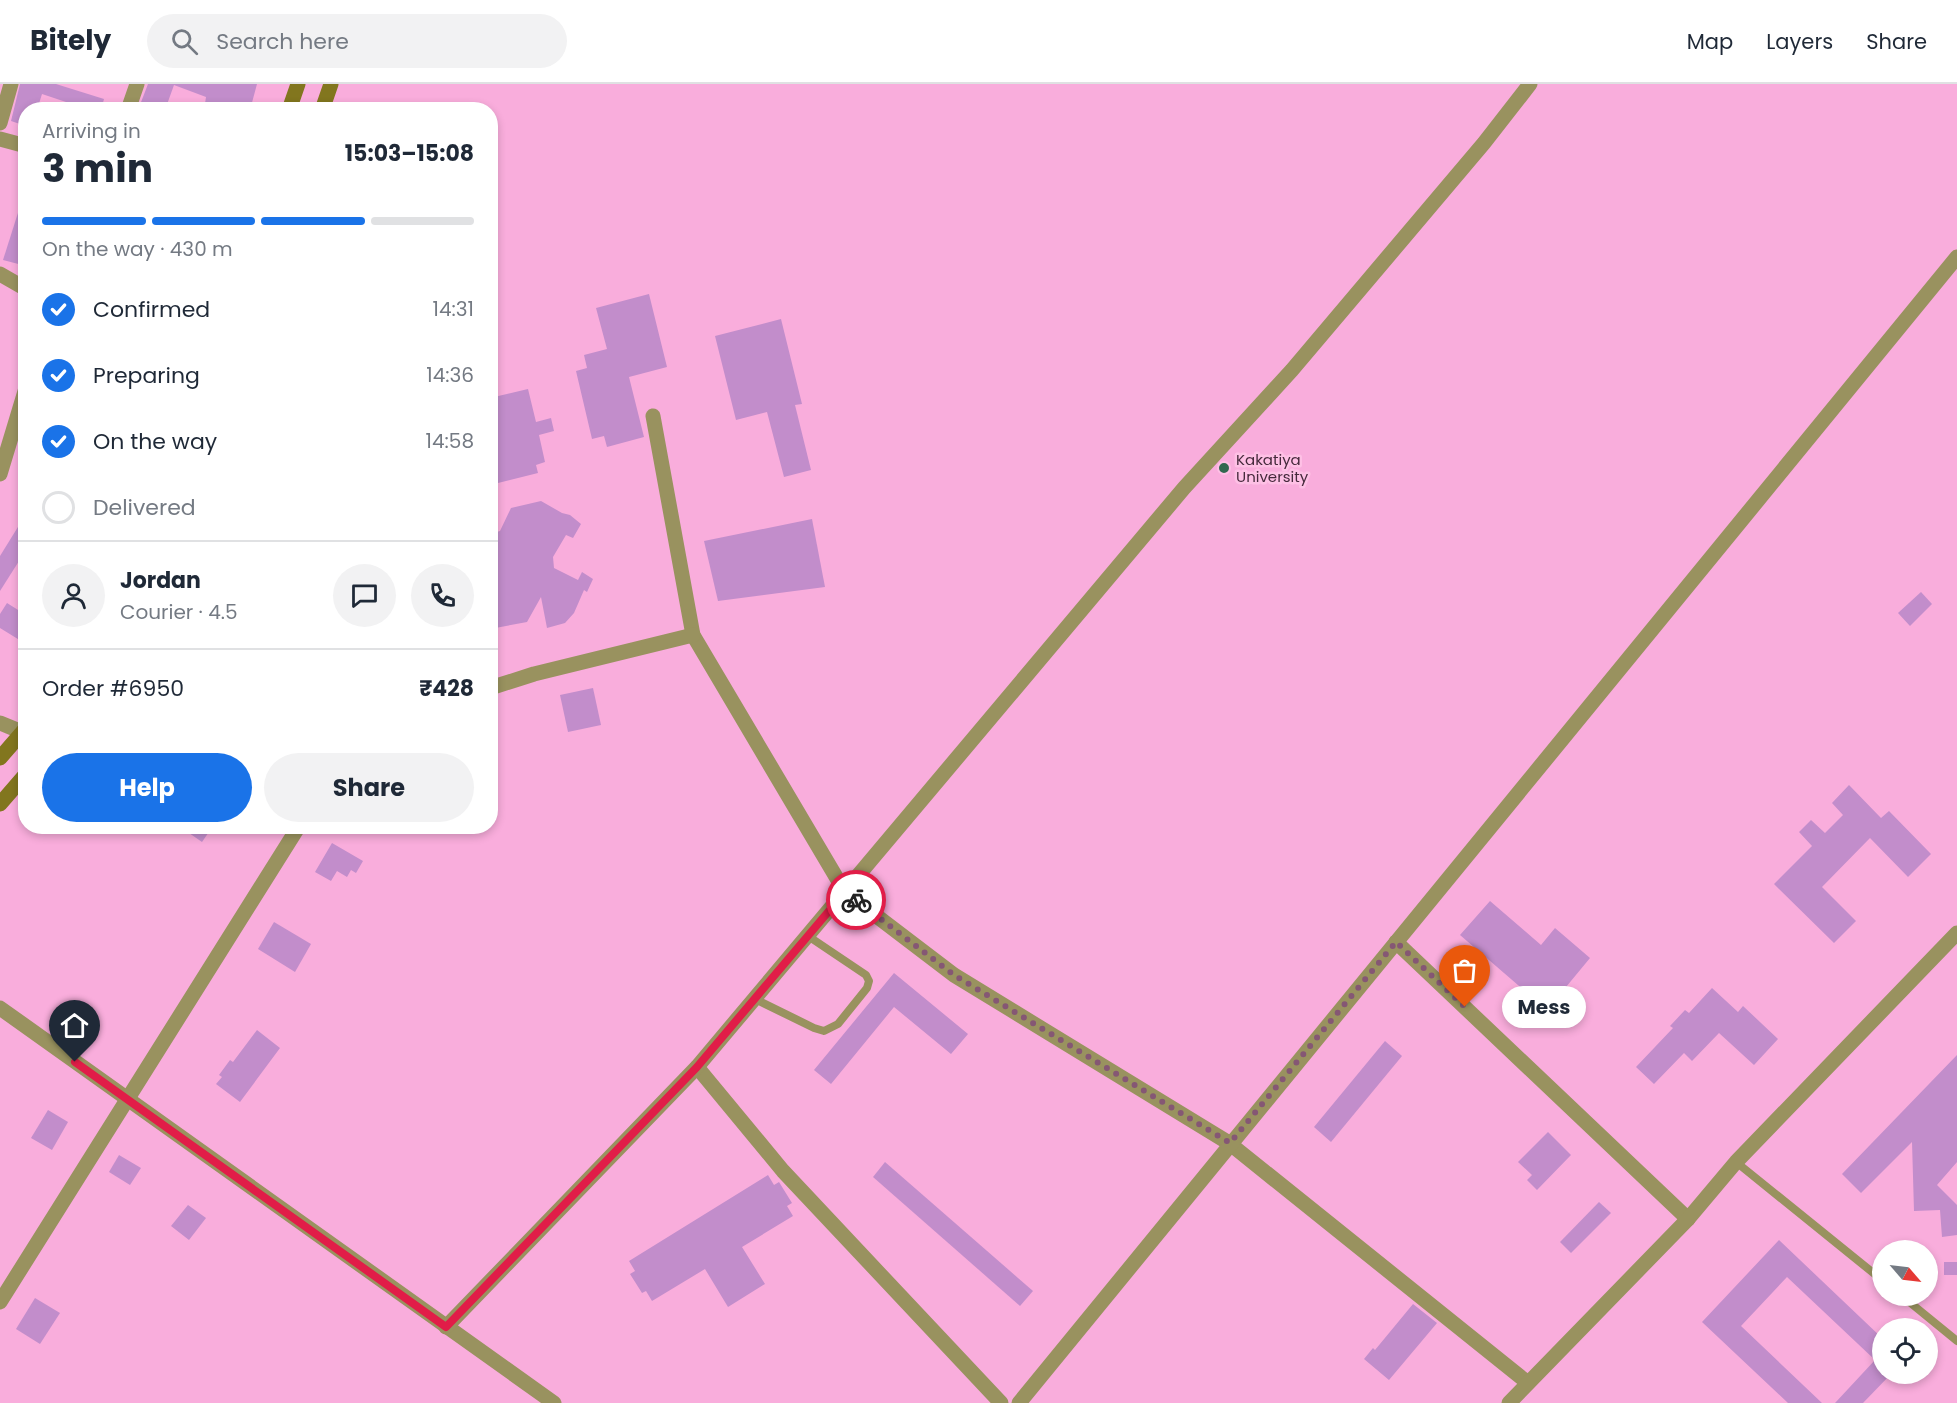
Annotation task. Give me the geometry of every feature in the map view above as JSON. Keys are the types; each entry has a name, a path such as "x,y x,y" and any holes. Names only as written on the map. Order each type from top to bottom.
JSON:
{"main road":[{"path":"292,102 298,84"},
{"path":"325,102 331,84"},
{"path":"0,758 18,737"},
{"path":"0,804 18,783"}],"street":[{"path":"0,123 11,84"},
{"path":"131,102 137,84"},
{"path":"446,1327 697,1067 1184,488 1285,378 1484,143 1530,84"},
{"path":"0,139 18,144"},
{"path":"1019,1403 1957,257"},
{"path":"0,274 18,284"},
{"path":"0,474 18,414"},
{"path":"653,416 693,635 845,892 954,975 1230,1143 1528,1383"},
{"path":"498,685 534,674 693,635"},
{"path":"0,723 18,728"},
{"path":"0,1302 294,834"},
{"path":"1512,1402 1688,1219 1736,1162 1957,933"},
{"path":"1396,942 1688,1219"},
{"path":"1,1012 554,1403"},
{"path":"697,1067 783,1171 1001,1403"}],"lane":[{"path":"755,999 814,1028 824,1031 838,1024 867,988 869,981 866,975 808,936"},
{"path":"1736,1162 1872,1273"},
{"path":"1914,1306 1957,1341"}],"building":[{"path":"20,84 56,84 104,99 103,102 66,102 42,94 40,102 18,102 18,123 11,121"},
{"path":"148,84 257,84 252,102 205,102 206,97 174,85 168,102 141,102"},
{"path":"18,213 18,264 3,260"},
{"path":"649,294 667,367 629,377 644,437 607,447 604,436 592,439 576,371 587,368 584,355 607,349 596,308"},
{"path":"781,319 802,404 795,405 811,470 784,477 767,412 736,420 715,336"},
{"path":"528,389 536,422 551,418 554,431 539,435 545,462 536,465 538,473 498,483 498,396"},
{"path":"541,501 570,515 581,524 573,538 566,535 553,557 554,568 578,580 582,572 593,579 587,592 584,590 574,613 565,623 547,628 541,597 527,622 498,627 498,532 511,508"},
{"path":"812,519 825,587 718,601 704,541"},
{"path":"18,527 18,563 0,591 0,556"},
{"path":"1921,592 1932,604 1910,626 1898,613"},
{"path":"7,603 18,610 18,639 0,628 0,614"},
{"path":"593,688 601,725 568,732 560,695"},
{"path":"1849,785 1881,818 1889,811 1931,854 1908,877 1870,838 1822,887 1856,921 1834,943 1774,884 1812,846 1799,832 1811,820 1825,833 1843,815 1832,803"},
{"path":"190,834 208,834 202,842"},
{"path":"332,843 363,861 356,873 351,870 347,877 337,871 331,881 315,872"},
{"path":"1490,901 1541,945 1555,928 1590,958 1547,1010 1460,935"},
{"path":"274,922 311,944 295,972 258,949"},
{"path":"894,973 968,1034 951,1054 894,1007 831,1084 814,1070"},
{"path":"1712,988 1738,1012 1743,1006 1778,1039 1754,1065 1719,1033 1692,1061 1684,1053 1654,1084 1636,1067 1673,1028 1670,1026 1685,1010 1689,1013"},
{"path":"257,1030 280,1048 240,1102 216,1084 222,1077 219,1075 230,1060 233,1062"},
{"path":"1385,1041 1402,1056 1331,1142 1314,1127"},
{"path":"1957,1055 1957,1162 1937,1185 1957,1205 1957,1235 1942,1237 1940,1210 1914,1211 1912,1142 1861,1193 1842,1174"},
{"path":"48,1110 68,1122 52,1150 31,1138"},
{"path":"1548,1132 1571,1155 1537,1190 1527,1180 1532,1175 1518,1162"},
{"path":"119,1155 141,1168 130,1185 109,1172"},
{"path":"885,1162 1033,1291 1020,1306 873,1177"},
{"path":"768,1175 774,1185 779,1182 792,1203 787,1206 793,1216 742,1247 765,1284 728,1307 705,1269 652,1301 646,1291 642,1293 630,1274 635,1271 629,1261"},
{"path":"1599,1202 1611,1213 1571,1253 1560,1242"},
{"path":"188,1205 206,1218 189,1240 171,1226"},
{"path":"1779,1240 1872,1328 1872,1357 1787,1277 1741,1326 1822,1403 1788,1403 1702,1322"},
{"path":"1944,1262 1957,1262 1957,1275 1944,1275"},
{"path":"35,1298 60,1313 40,1344 16,1329"},
{"path":"1413,1304 1437,1323 1389,1380 1364,1359 1373,1348 1375,1350"},
{"path":"1872,1363 1872,1384 1881,1384 1863,1403 1835,1403"}],"way so far":[{"path":"856,900 954,975 1230,1143 1396,942 1465,1007"}],"place":[{"name":"Kakatiya University","path":"1224,468"},
{"name":"Mess","path":"1465,1007"}],"route":[{"path":"75,1062 446,1327 697,1067 845,892 856,900"}]}
